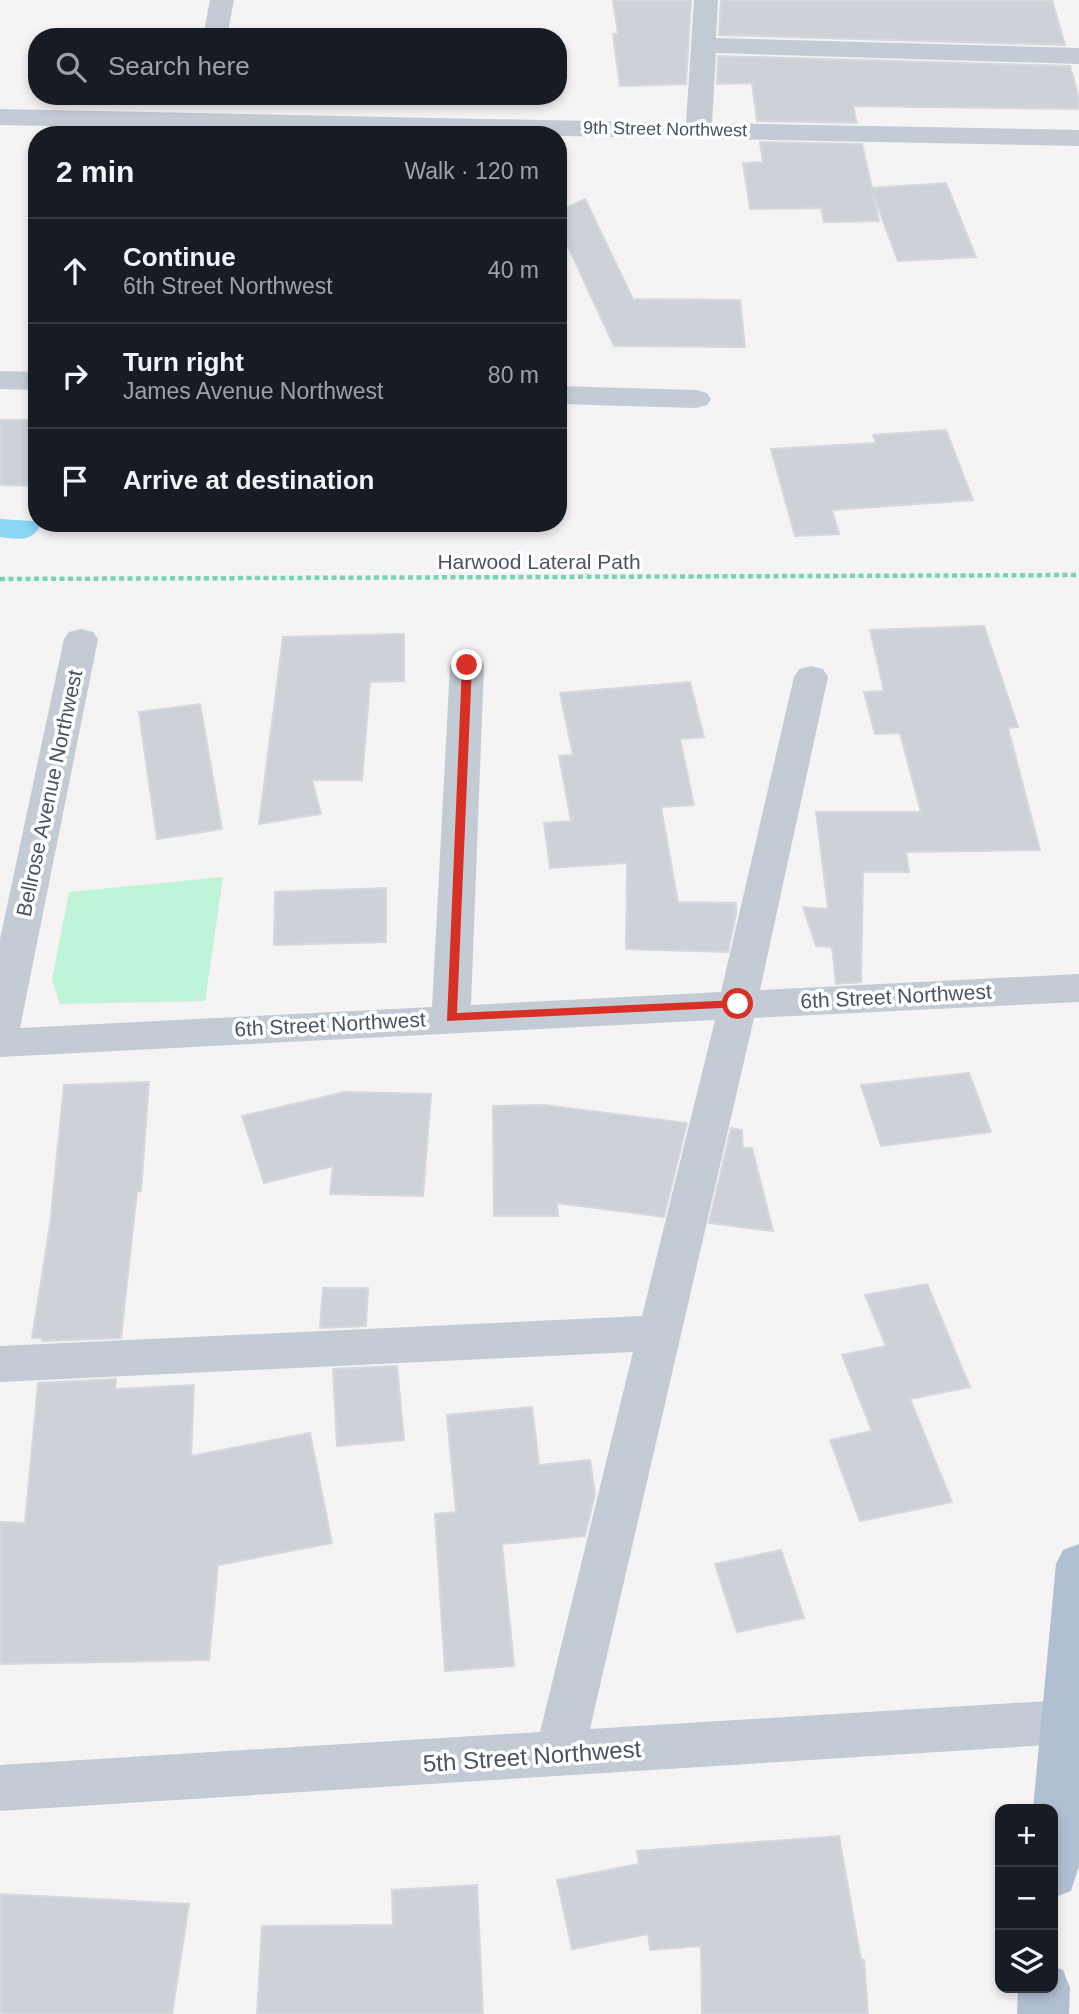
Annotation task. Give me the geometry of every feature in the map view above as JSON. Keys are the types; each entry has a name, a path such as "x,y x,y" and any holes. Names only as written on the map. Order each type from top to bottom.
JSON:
{"main road":[{"path":"1054,1867 1079,1564"},
{"path":"1042,2014 1044,1993"}],"street":[{"path":"217,28 222,0"},
{"path":"699,130 706,0"},
{"path":"704,45 1079,56"},
{"name":"9th Street Northwest","path":"0,117 201,108 699,130 1079,138"},
{"path":"0,380 28,381"},
{"path":"567,395 696,399"},
{"name":"Bellrose Avenue Northwest","path":"0,1029 81,639"},
{"path":"451,1018 467,665"},
{"path":"559,1755 738,1004 811,677"},
{"name":"6th Street Northwest","path":"0,1042 1079,988"},
{"path":"0,1364 659,1333"},
{"name":"5th Street Northwest","path":"0,1788 1064,1722"}],"path":[{"name":"Harwood Lateral Path","path":"0,579 1079,575"}],"green space":[{"path":"223,877 205,1001 60,1004 52,980 69,892"}],"water":[{"path":"0,519 28,521 28,532 36,532 29,537 18,539 0,537"}],"building":[{"path":"613,0 691,0 686,84 620,86 613,34 618,34"},
{"path":"721,0 1052,0 1065,45 719,35"},
{"path":"718,56 1070,66 1079,98 1079,109 853,106 857,123 757,121 752,83 717,84"},
{"path":"760,142 862,144 872,188 946,183 976,257 898,261 873,194 879,221 824,222 821,208 750,209 743,163 763,162"},
{"path":"585,199 633,299 740,300 745,347 614,346 567,244 567,208"},
{"path":"0,420 28,420 28,486 0,485"},
{"path":"946,430 973,500 832,510 839,534 795,536 771,449 876,443 873,435"},
{"path":"984,626 1018,727 1008,728 1040,850 906,852 909,872 863,872 861,982 836,984 832,947 816,946 803,907 828,909 816,812 921,812 900,733 875,734 864,692 884,691 870,630"},
{"path":"404,634 404,681 370,682 362,780 312,780 321,814 259,824 283,637"},
{"path":"690,682 704,737 680,739 694,805 661,807 678,902 736,903 728,952 626,949 627,863 550,868 544,823 571,821 559,756 573,755 560,693"},
{"path":"200,704 222,829 157,839 139,712"},
{"path":"386,888 386,942 274,945 275,892"},
{"path":"969,1073 991,1132 881,1146 861,1085"},
{"path":"149,1082 141,1191 137,1191 121,1338 42,1341 42,1338 32,1338 50,1225 64,1085"},
{"path":"345,1092 431,1094 423,1196 330,1194 333,1166 264,1183 242,1116"},
{"path":"543,1105 687,1123 664,1217 557,1203 558,1216 494,1216 493,1106"},
{"path":"731,1128 742,1130 743,1148 752,1148 773,1231 709,1223"},
{"path":"927,1284 970,1387 910,1399 952,1502 860,1521 830,1440 872,1431 842,1355 886,1346 865,1295"},
{"path":"323,1288 368,1288 366,1326 320,1328"},
{"path":"397,1366 404,1440 337,1446 333,1369"},
{"path":"116,1379 115,1389 194,1385 191,1456 310,1433 332,1543 218,1565 209,1660 0,1664 0,1522 25,1523 38,1383"},
{"path":"532,1407 539,1465 590,1460 595,1494 585,1536 502,1544 514,1666 445,1671 435,1514 456,1512 447,1415"},
{"path":"781,1550 804,1618 737,1632 715,1564"},
{"path":"839,1836 861,1960 864,1960 868,2014 702,2014 701,1946 650,1950 648,1934 572,1949 557,1880 639,1864 637,1851"},
{"path":"477,1885 483,2014 257,2014 262,1926 393,1925 392,1890"},
{"path":"0,1894 189,1904 172,2014 0,2014"}],"route":[{"path":"467,665 451,1018 738,1004"}]}
